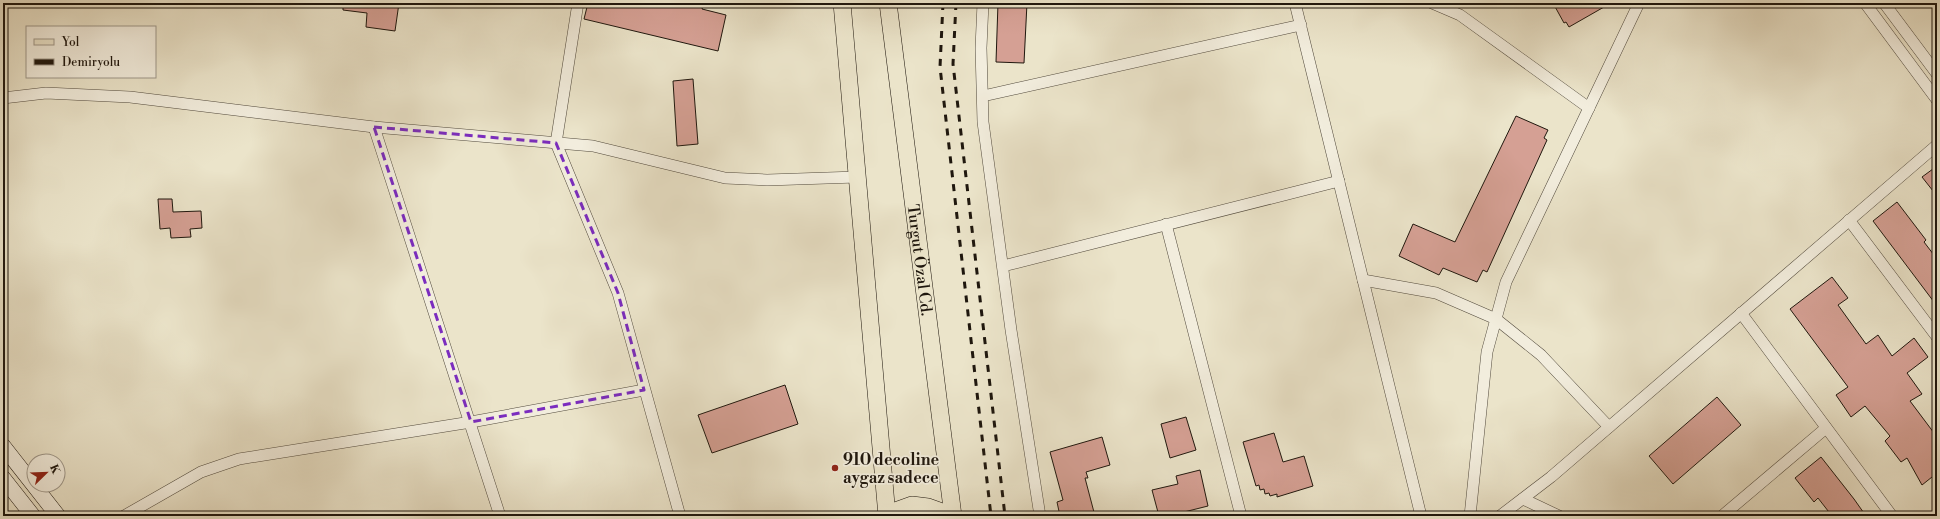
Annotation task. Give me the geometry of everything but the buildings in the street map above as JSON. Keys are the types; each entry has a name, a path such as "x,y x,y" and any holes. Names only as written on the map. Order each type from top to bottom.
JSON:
{"main road":[{"path":"842,3 885,515 912,505 928,507 953,516"},
{"name":"Turgut Özal Cd.","path":"888,3 953,516"}],"street":[{"path":"578,3 556,143 618,293 680,516"},
{"path":"983,3 981,48 983,122 1002,266 1040,516"},
{"path":"1295,3 1421,516"},
{"path":"1432,3 1460,15 1589,108"},
{"path":"1470,516 1487,352 1506,282 1640,3"},
{"path":"1865,3 1937,100"},
{"path":"1884,3 1937,74"},
{"path":"983,96 1301,25"},
{"path":"3,98 46,93 130,97 374,127 593,146 725,178 766,180 857,177"},
{"path":"374,127 471,422 500,516"},
{"path":"1500,516 1523,499 1609,427 1937,145"},
{"path":"1002,266 1339,181"},
{"path":"1849,220 1937,337"},
{"path":"1166,224 1242,516"},
{"path":"1363,280 1436,293 1496,318 1541,355 1609,427"},
{"path":"1741,313 1892,516"},
{"path":"124,516 201,472 239,459 471,422 644,390"},
{"path":"1722,516 1826,428"},
{"path":"3,446 58,516"},
{"path":"3,478 33,516"},
{"path":"1523,499 1559,516"}],"highlighted area":[{"path":"374,127 556,143 618,293 644,390 471,422"}],"railway":[{"path":"943,3 940,67 991,516"},
{"path":"956,3 953,64 1005,516"}],"place":[{"name":"910 decoline aygaz sadece","path":"835,468"}]}
